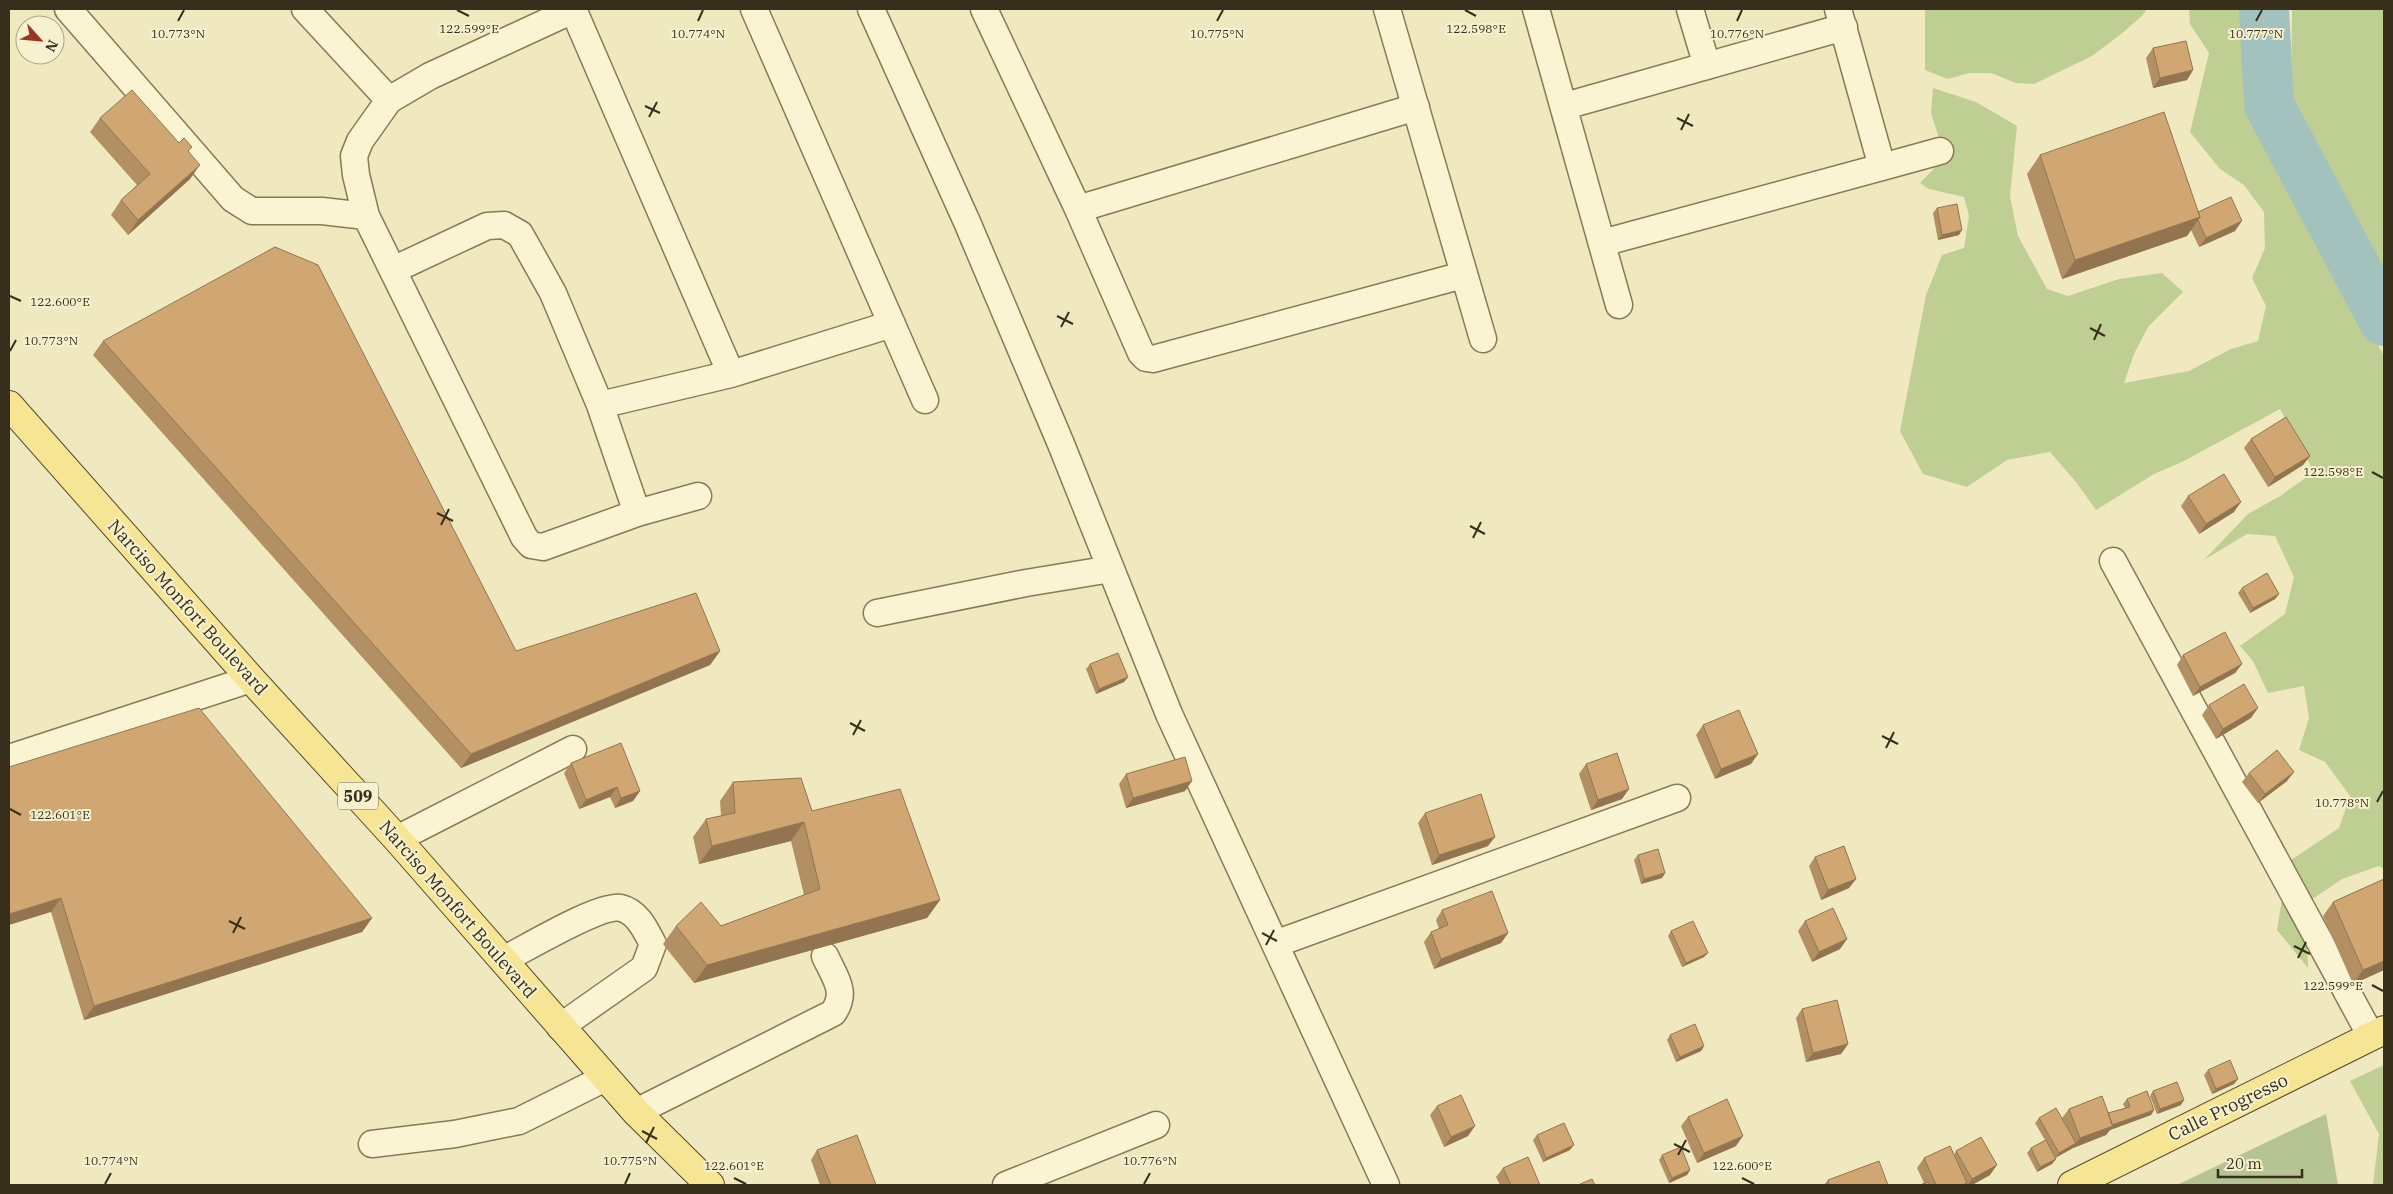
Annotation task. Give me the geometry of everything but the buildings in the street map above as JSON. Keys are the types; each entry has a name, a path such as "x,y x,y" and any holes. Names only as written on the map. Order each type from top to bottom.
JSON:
{"main road":[{"name":"Narciso Monfort Boulevard","path":"9,406 251,679 397,839 605,1078 636,1112 710,1185"},
{"name":"Calle Progresso","path":"2072,1185 2378,1033"}],"street":[{"path":"68,9 233,199 252,211 322,211 366,216"},
{"path":"305,9 389,100"},
{"path":"698,496 637,513 543,546 531,545 524,537 366,216 356,176 354,156 360,141 389,100 430,76 574,9 730,374"},
{"path":"754,9 925,400"},
{"path":"871,9 967,222 1169,714 1386,1185"},
{"path":"984,9 1078,209 1140,353 1146,358 1153,359 1463,275"},
{"path":"1387,9 1483,340"},
{"path":"1536,9 1565,106 1619,305"},
{"path":"1690,9 1707,66"},
{"path":"1565,106 1707,66 1841,18 1882,167"},
{"path":"1078,209 1416,107"},
{"path":"1602,243 1940,151"},
{"path":"393,270 487,226 504,225 520,234 553,293 600,405 637,513"},
{"path":"600,405 730,374 892,324"},
{"path":"2113,561 2378,1033"},
{"path":"878,613 1026,583 1111,569"},
{"path":"9,758 251,679"},
{"path":"397,839 573,748"},
{"path":"1275,944 1677,798"},
{"path":"503,960 601,910 621,908 641,921 653,944 644,968 560,1026"},
{"path":"636,1112 833,1013 840,1003 841,992 825,956"},
{"path":"372,1144 455,1134 519,1121 605,1078"},
{"path":"1006,1185 1156,1125"}],"green space":[{"path":"1925,9 2147,9 2142,16 2121,34 2092,56 2034,84 2016,83 1991,73 1969,73 1948,79 1925,70"},
{"path":"2189,9 2248,9 2251,111 2384,356 2384,869 2379,866 2342,879 2305,904 2308,968 2277,930 2288,862 2339,828 2350,796 2325,762 2299,750 2309,718 2304,686 2268,693 2253,661 2240,646 2285,614 2294,577 2275,536 2247,534 2204,560 2248,514 2280,496 2314,472 2280,409 2182,462 2154,474 2096,510 2076,482 2050,452 2007,460 1967,487 1923,474 1900,431 1926,295 1942,255 1964,248 1969,216 1964,197 1929,189 1920,183 1945,157 1931,113 1933,88 1976,102 2017,126 2010,196 2018,236 2047,289 2068,296 2119,279 2162,273 2183,292 2148,327 2134,354 2124,383 2189,371 2231,349 2258,341 2266,306 2252,278 2265,248 2264,212 2244,185 2220,169 2190,132 2209,53 2190,24"},
{"path":"2292,9 2384,9 2384,272 2323,179 2291,103"},
{"path":"2384,1065 2384,1185 2373,1185 2379,1134 2350,1081"},
{"path":"2326,1114 2338,1185 2177,1185"}],"waterway":[{"path":"2264,9 2269,105 2384,321"}]}
